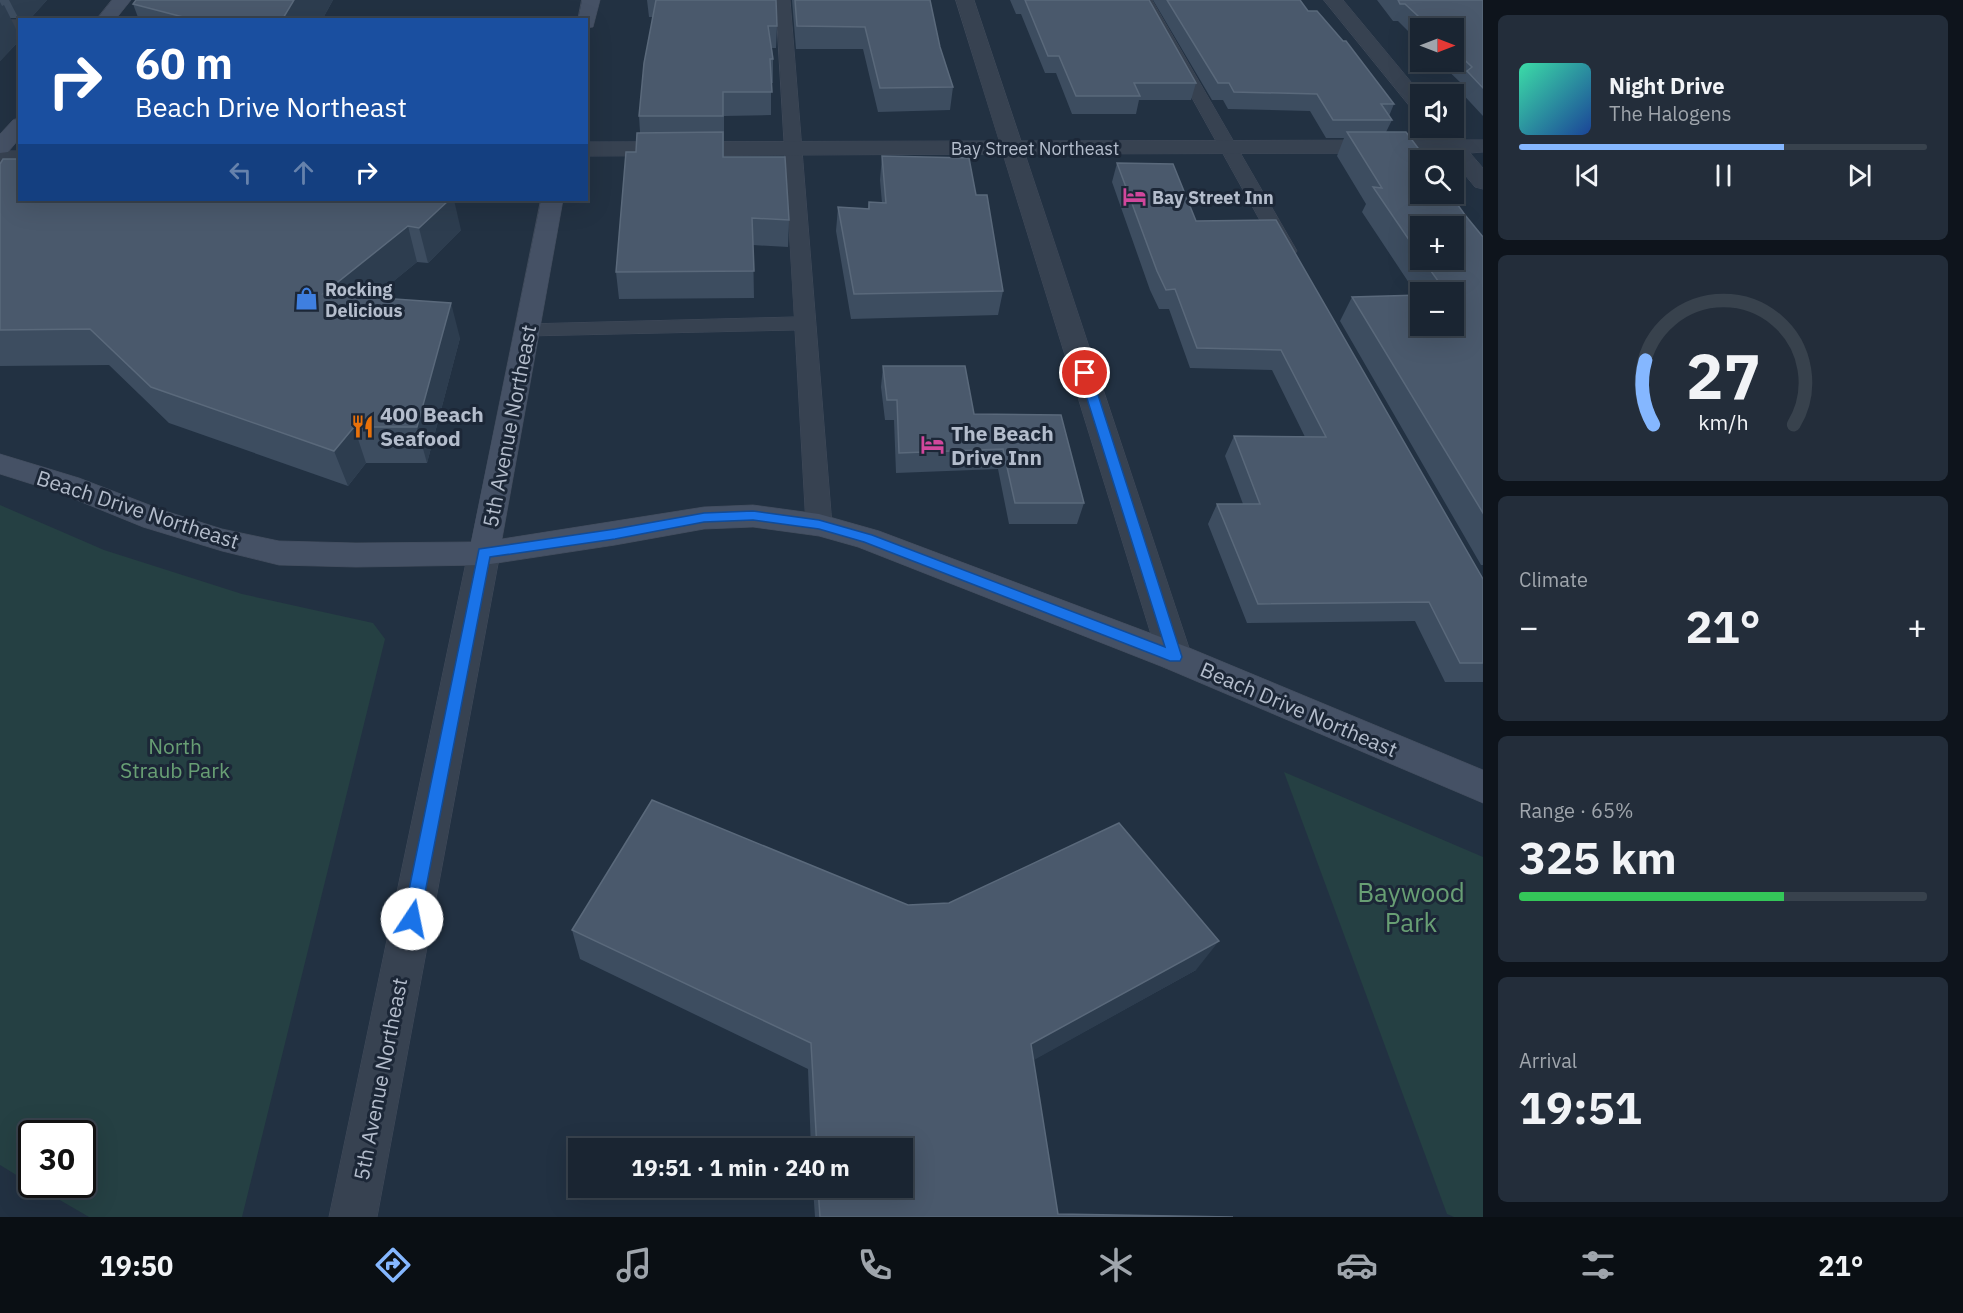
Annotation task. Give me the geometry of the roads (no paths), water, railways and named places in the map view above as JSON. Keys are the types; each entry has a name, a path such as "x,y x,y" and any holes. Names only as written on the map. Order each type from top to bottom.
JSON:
{"street":[{"path":"107,18 122,0"},
{"path":"587,18 591,0"},
{"path":"965,0 1175,657"},
{"path":"1333,0 1410,94"},
{"path":"0,26 18,26"},
{"path":"0,147 18,126"},
{"path":"1446,138 1483,182"},
{"name":"Bay Street Northeast","path":"588,149 1483,146"},
{"path":"0,158 18,158"},
{"name":"5th Avenue Northeast","path":"353,1217 552,201"},
{"name":"Beach Drive Northeast","path":"0,464 68,485 165,523 222,540 279,553 357,555 484,553 615,534 704,518 753,516 819,525 868,539 1175,657 1483,787"}],"lane":[{"path":"783,0 819,525"},
{"path":"1145,0 1300,273"},
{"path":"527,330 806,323"}],"place":[{"name":"Bay Street Inn","path":"1134,197"},
{"name":"Rocking Delicious","path":"307,299"},
{"name":"400 Beach Seafood","path":"362,426"},
{"name":"The Beach Drive Inn","path":"933,445"}],"park label":[{"name":"North Straub Park","path":"175,758"},
{"name":"Baywood Park","path":"1411,907"}]}
